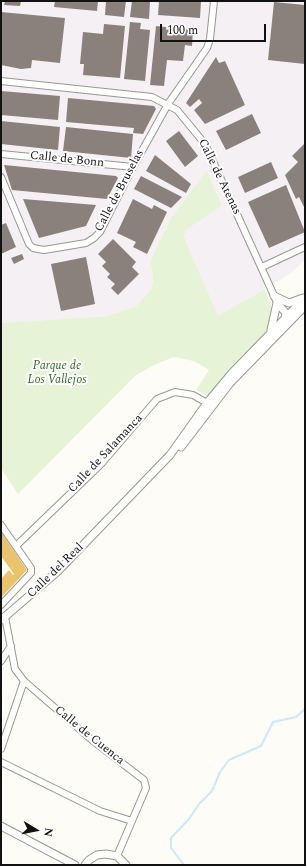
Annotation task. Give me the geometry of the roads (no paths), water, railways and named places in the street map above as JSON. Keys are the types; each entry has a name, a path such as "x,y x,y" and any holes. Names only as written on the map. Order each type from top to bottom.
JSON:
{"street":[{"name":"Calle de Bruselas","path":"1,177 29,244 33,248 44,250 86,243 100,232 133,167 168,104 207,48 210,39 214,1"},
{"name":"Calle de Atenas","path":"1,81 152,97 168,104 188,122 204,144 276,300"},
{"name":"Calle de Bonn","path":"1,154 133,167"},
{"path":"262,267 305,247"},
{"path":"276,300 289,303 305,297"},
{"path":"109,519 170,455 207,403 232,373 305,297"},
{"path":"109,519 172,458 230,383 238,370 284,322 286,313 276,300"},
{"path":"269,334 276,300"},
{"path":"286,317 304,307"},
{"path":"230,383 304,307"},
{"name":"Calle de Salamanca","path":"16,546 102,462 157,399 175,392 193,395 207,403"},
{"name":"Calle del Real","path":"2,618 58,571 109,519"},
{"path":"1,525 31,568 31,573 1,605"},
{"name":"Calle de Cuenca","path":"2,618 11,646 15,668 24,682 92,740 144,780 146,788 117,856"},
{"path":"1,662 11,646"},
{"path":"1,749 24,682"},
{"path":"1,762 100,810 132,821"},
{"path":"1,826 75,865"},
{"path":"85,865 89,860 97,855 106,854 117,856 126,865"}],"waterway":[{"path":"184,865 171,848 171,838 189,819 199,804 212,791 220,772 229,760 261,746 273,722 296,717 305,709"}],"park label":[{"name":"Parque de Los Vallejos","path":"57,374"}]}
